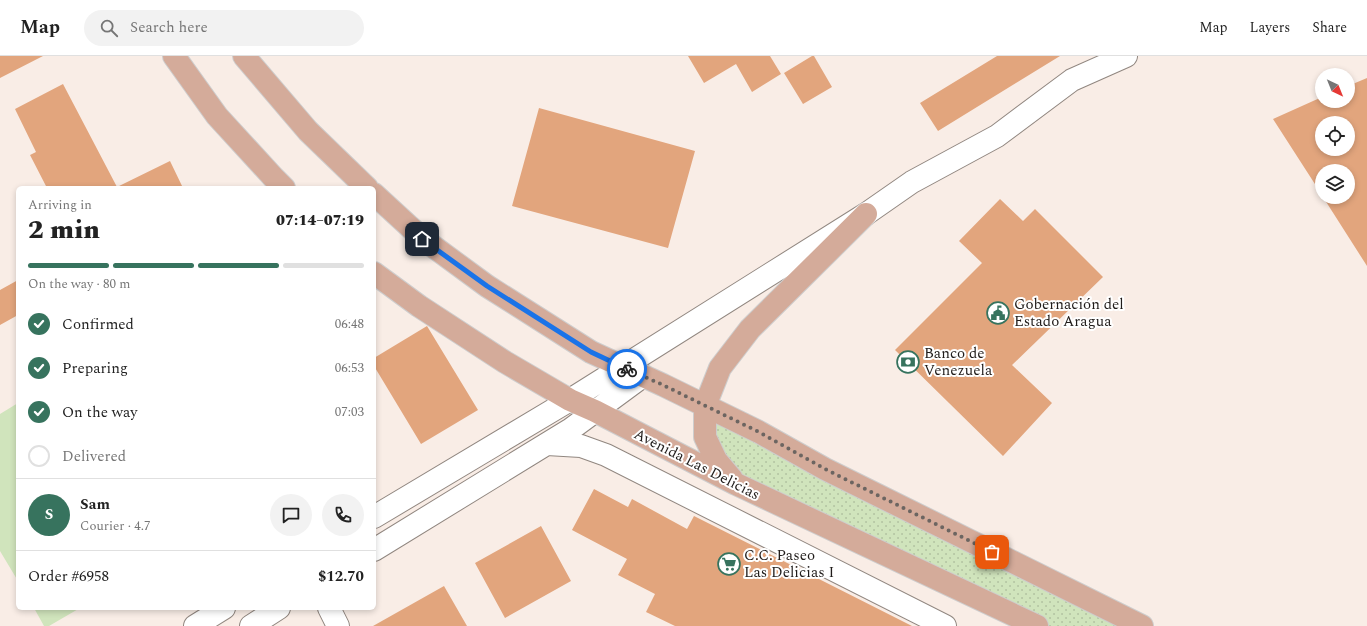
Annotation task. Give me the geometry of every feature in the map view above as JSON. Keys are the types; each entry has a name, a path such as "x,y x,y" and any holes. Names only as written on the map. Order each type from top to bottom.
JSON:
{"main road":[{"path":"174,56 217,116 282,186"},
{"path":"244,56 308,131 365,186"},
{"path":"376,196 422,239 487,286 591,352 759,432 832,473 1142,626"},
{"path":"736,484 716,460 705,436 705,406 720,368 750,329 866,214"},
{"name":"Avenida Las Delicias","path":"376,274 419,306 505,362 570,400 595,411 736,484 1037,626"}],"street":[{"path":"376,516 570,400 866,214 912,182 997,136 1072,80 1126,56"},
{"path":"376,549 571,429 643,376"},
{"path":"547,444 581,446 606,455 945,626"},
{"path":"195,626 221,610"},
{"path":"251,626 276,610"},
{"path":"330,610 338,626"}],"green space":[{"path":"16,404 16,578 0,551 0,414"},
{"path":"705,406 1142,626 1037,626 736,484 716,460"},
{"path":"35,610 77,610 49,626 44,626"}],"building":[{"path":"0,56 43,56 0,78"},
{"path":"688,56 770,56 781,74 752,92 736,64 704,83"},
{"path":"814,56 832,87 803,104 784,73"},
{"path":"997,56 1060,56 938,131 920,103"},
{"path":"1367,78 1367,266 1327,204 1355,204 1355,164 1315,164 1315,184 1273,119 1315,100 1315,108 1355,108 1355,83"},
{"path":"63,84 116,186 46,186 30,155 36,152 15,109"},
{"path":"539,108 695,151 668,248 512,206"},
{"path":"170,161 182,186 119,186"},
{"name":"Gobernación del Estado Aragua","path":"1000,199 1023,221 1035,209 1103,277 1012,365 1052,403 1003,456 895,350 982,263 959,241"},
{"path":"16,281 16,316 0,325 0,290"},
{"path":"427,326 478,410 421,444 376,369 376,357"},
{"name":"C.C. Paseo Las Delicias I","path":"594,489 628,507 632,499 687,529 694,516 912,626 675,626 646,612 655,594 618,575 627,559 572,530"},
{"path":"541,526 571,581 505,618 475,563"},
{"path":"444,586 467,626 373,626"}],"way so far":[{"path":"627,369 759,432 825,469 992,552"}],"place":[{"name":"Gobernación del Estado Aragua","path":"998,313"},
{"name":"Banco de Venezuela","path":"908,362"},
{"name":"C.C. Paseo Las Delicias I","path":"729,564"}],"route":[{"path":"422,239 487,286 591,352 627,369"}]}
